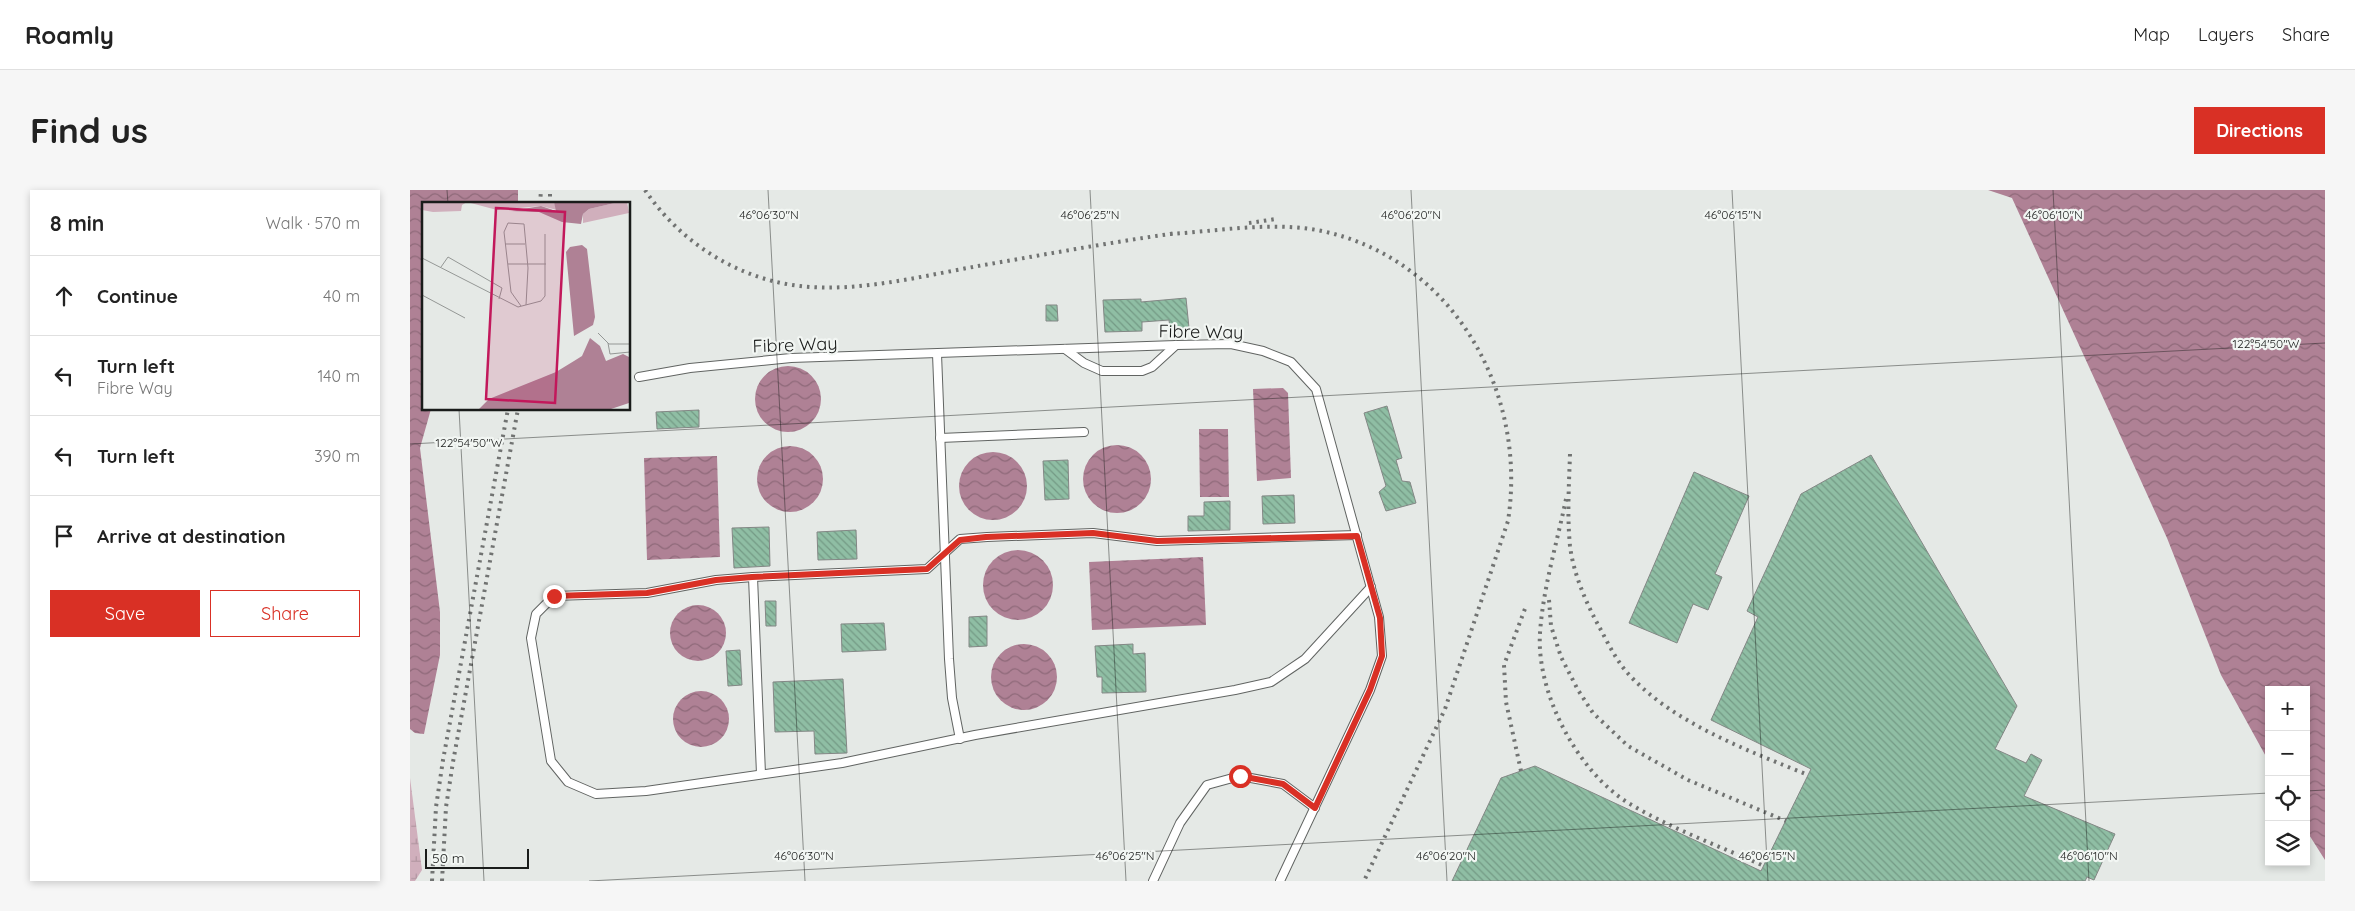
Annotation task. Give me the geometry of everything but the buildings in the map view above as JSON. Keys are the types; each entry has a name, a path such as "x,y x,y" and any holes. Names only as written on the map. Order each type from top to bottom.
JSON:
{"lane":[{"name":"Fibre Way","path":"639,377 690,368 791,358 1176,345 1231,344 1263,351 1291,362 1316,389 1380,618 1382,656 1370,690 1280,881"},
{"path":"1065,349 1084,363 1102,371 1142,371 1152,367 1176,345"},
{"path":"937,354 944,554 952,698 960,738"},
{"path":"940,438 1084,432"},
{"path":"1357,536 1157,541 1093,533 986,537 960,540 927,569 752,577 716,580 647,593 554,596 536,614 532,638 551,761 568,782 596,794 646,790 842,763 960,738 1271,682 1305,658 1371,587"},
{"path":"752,577 761,774"},
{"path":"1152,881 1180,823 1207,785 1240,776 1283,784 1315,808"}],"green space":[{"path":"410,778 422,870 415,881 410,881"}],"water":[{"path":"410,190 518,190 518,202 422,202 422,410 431,410 420,448 440,612 440,655 424,734 415,733 410,729"},
{"path":"1988,190 2325,190 2325,860 2310,836 2310,686 2265,686 2265,755 2221,675 2167,538 2012,198"},
{"path":"788,366 800,369 811,376 818,387 821,399 818,411 811,422 800,429 788,432 776,429 765,422 758,411 755,399 758,387 765,376 776,369"},
{"path":"1283,388 1288,393 1291,478 1257,481 1253,389"},
{"path":"1199,429 1228,429 1229,497 1200,497"},
{"path":"1117,445 1130,448 1141,455 1148,466 1151,479 1148,492 1141,503 1130,510 1117,513 1104,510 1093,503 1086,492 1083,479 1086,466 1093,455 1104,448"},
{"path":"790,446 802,449 813,456 820,467 823,479 820,491 813,502 802,509 790,512 778,509 767,502 760,491 757,479 760,467 767,456 778,449"},
{"path":"993,452 1006,455 1017,462 1024,473 1027,486 1024,499 1017,510 1006,517 993,520 980,517 969,510 962,499 959,486 962,473 969,462 980,455"},
{"path":"717,456 720,557 647,560 644,458"},
{"path":"1018,550 1031,553 1043,560 1050,572 1053,585 1050,598 1043,610 1031,617 1018,620 1005,617 993,610 986,598 983,585 986,572 993,560 1005,553"},
{"path":"1203,557 1206,625 1092,630 1089,562"},
{"path":"698,605 709,607 718,613 724,622 726,633 724,644 718,653 709,659 698,661 687,659 678,653 672,644 670,633 672,622 678,613 687,607"},
{"path":"1024,644 1037,647 1047,654 1054,664 1057,677 1054,690 1047,700 1037,707 1024,710 1011,707 1001,700 994,690 991,677 994,664 1001,654 1011,647"},
{"path":"701,691 712,693 721,699 727,708 729,719 727,730 721,739 712,745 701,747 690,745 681,739 675,730 673,719 675,708 681,699 690,693"}],"railway":[{"path":"540,202 541,190"},
{"path":"550,190 550,202"},
{"path":"645,190 675,226 712,255 732,266 777,282 822,288 892,282 1080,248 1177,233"},
{"path":"1249,223 1276,219"},
{"path":"1170,234 1265,227 1303,228 1322,231 1368,246 1409,270 1444,301 1472,338 1492,380 1506,425 1511,473 1508,521 1445,709 1364,881"},
{"path":"432,881 436,807 443,760 508,410"},
{"path":"442,881 446,807 453,762 518,410"},
{"path":"1570,454 1568,500 1570,546 1574,565 1592,612 1609,646 1625,670 1664,705 1710,733 1808,775"},
{"path":"1566,499 1547,582 1540,633 1545,681 1564,729 1593,773 1630,804 1679,829 1764,866"},
{"path":"1549,600 1551,626 1561,657 1578,690 1593,713 1628,746 1688,780 1786,821"},
{"path":"1521,771 1506,702 1504,665 1526,606"}],"route":[{"path":"554,596 647,593 716,580 752,577 927,569 960,540 986,537 1093,533 1157,541 1357,536 1380,618 1382,656 1370,690 1315,808 1283,784 1240,776"}]}
